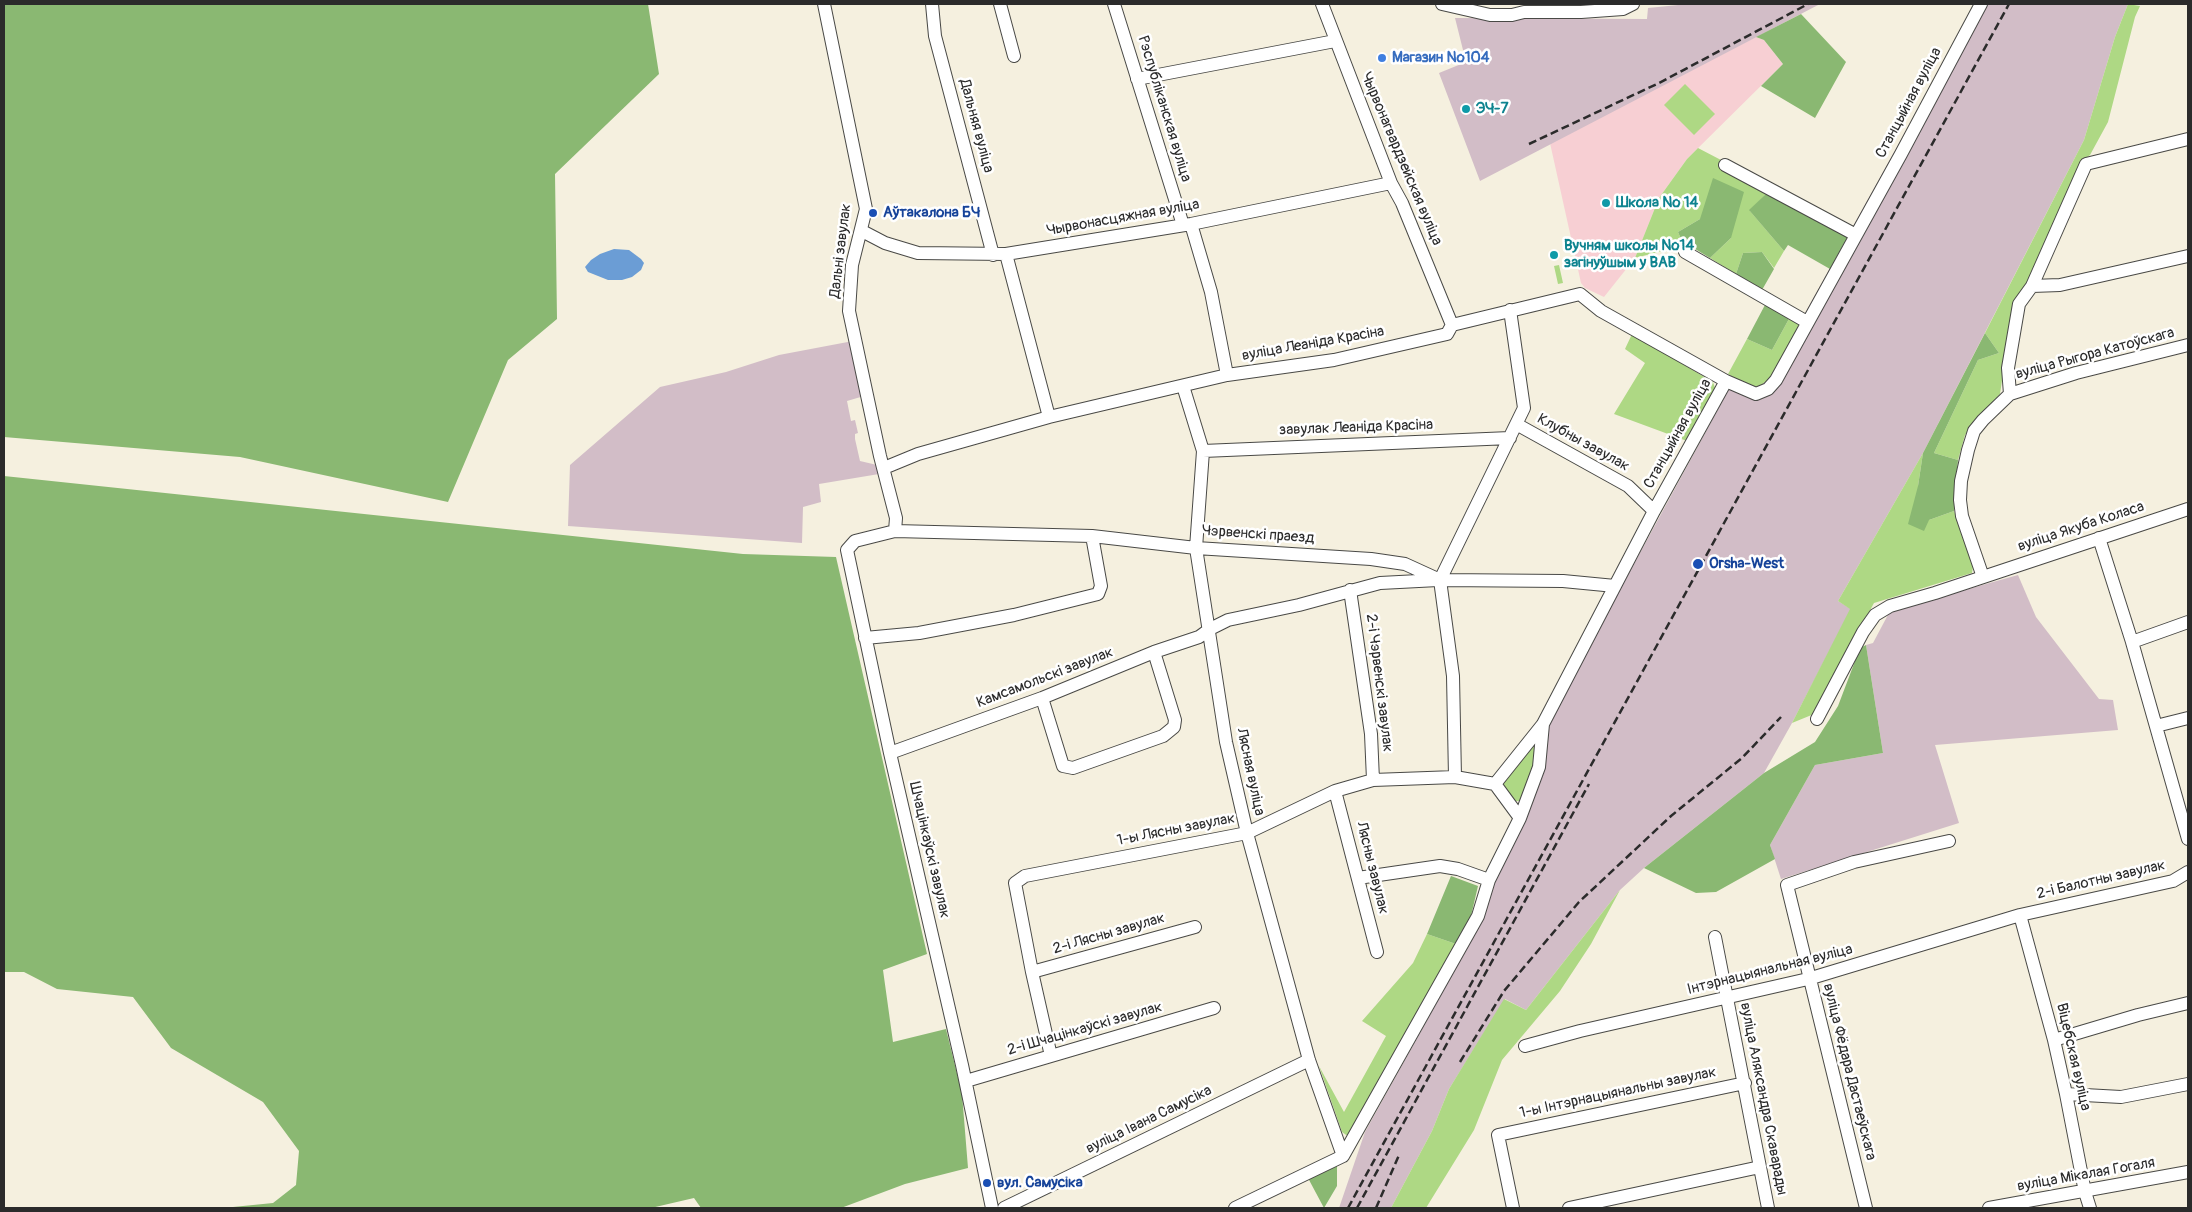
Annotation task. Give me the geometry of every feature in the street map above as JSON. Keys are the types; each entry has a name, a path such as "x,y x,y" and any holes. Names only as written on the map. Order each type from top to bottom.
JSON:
{"street":[{"name":"Дальні завулак","path":"824,4 866,209 852,265 850,311 896,518 895,531"},
{"name":"Дальняя вуліца","path":"932,4 935,36 993,255"},
{"path":"1000,4 1014,56"},
{"name":"Рэспубліканская вуліца","path":"1114,4 1137,79 1211,292 1227,375"},
{"name":"Чырвонагвардзейская вуліца","path":"1322,4 1391,183 1402,203 1452,325"},
{"path":"1442,4 1490,14 1512,15 1523,8 1598,10 1623,8 1633,4"},
{"name":"Станцыйная вуліца","path":"1495,784 1544,724 1654,511 1726,381 1756,394 1768,389 1776,380 1981,4"},
{"path":"1137,79 1336,41"},
{"path":"1983,577 1962,516 1961,481 1974,431 2010,394 2008,368 2019,304 2032,286 2086,164 2188,139"},
{"path":"1726,165 1856,235"},
{"name":"Чырвонасцяжная вуліца","path":"862,231 886,243 918,252 1006,254 1187,224 1391,183"},
{"path":"1685,252 1807,322"},
{"path":"1006,254 1049,417"},
{"path":"2032,286 2060,285 2188,256"},
{"name":"вуліца Леаніда Красіна","path":"884,468 918,454 1049,417 1227,375 1334,360 1447,334 1452,325 1580,294 1601,310 1726,381"},
{"path":"1510,310 1524,408 1518,425 1440,580 1453,676 1455,777 1495,784 1520,818"},
{"name":"вуліца Рыгора Катоўскага","path":"2010,394 2076,373 2188,345"},
{"name":"Лясная вуліца","path":"1184,386 1203,450 1196,548 1226,742 1247,833 1308,1060 1343,1156"},
{"name":"Клубны завулак","path":"1518,425 1628,486 1654,511"},
{"name":"завулак Леаніда Красіна","path":"1203,450 1510,438"},
{"name":"вуліца Якуба Коласа","path":"1817,719 1863,632 1875,615 1890,606 1983,577 2188,508"},
{"name":"Чэрвенскі праезд","path":"895,531 1092,536 1196,548 1371,559 1405,564 1440,580 1562,582 1615,586"},
{"name":"Шчацінкаўскі завулак","path":"895,531 854,541 847,550 890,753 966,1081 992,1208"},
{"path":"865,638 919,633 994,619 1098,594 1101,586 1092,536"},
{"path":"2099,538 2132,642 2188,839"},
{"name":"Камсамольскі завулак","path":"890,753 1042,698 1154,652 1199,637 1228,620 1299,605 1380,583 1440,580"},
{"name":"2-і Чэрвенскі завулак","path":"1350,590 1371,734 1373,780"},
{"path":"2132,642 2188,622"},
{"path":"1042,698 1063,766 1073,768 1163,736 1174,727 1175,720 1154,652"},
{"path":"2156,726 2188,718"},
{"path":"1234,1208 1343,1156 1478,916 1489,880 1520,818 1539,767 1544,724"},
{"name":"1-ы Лясны завулак","path":"1032,972 1015,883 1025,876 1247,833 1335,791 1373,780 1455,777"},
{"name":"Лясны завулак","path":"1335,791 1377,952"},
{"name":"вуліца Фёдара Дастаеўскага","path":"1866,1208 1843,1108 1808,979 1787,885 1854,862 1949,841"},
{"path":"1358,878 1440,866 1458,869 1489,880"},
{"name":"2-і Балотны завулак","path":"2020,915 2174,881 2188,872"},
{"name":"Інтэрнацыянальная вуліца","path":"1525,1046 1580,1030 1727,999 1808,979 2020,915"},
{"name":"Віцебская вуліца","path":"2020,915 2054,1040 2085,1192 2090,1208"},
{"name":"2-і Лясны завулак","path":"1032,972 1195,927"},
{"name":"вуліца Аляксандра Скаварады","path":"1714,936 1745,1083 1768,1208"},
{"path":"1032,972 1051,1056"},
{"path":"2054,1040 2138,1015 2188,1003"},
{"name":"2-і Шчацінкаўскі завулак","path":"966,1081 1214,1008"},
{"name":"вуліца Івана Самусіка","path":"1004,1208 1308,1060"},
{"name":"1-ы Інтэрнацыянальны завулак","path":"1514,1208 1498,1135 1745,1083"},
{"path":"2066,1094 2122,1097 2188,1084"},
{"path":"1569,1208 1760,1167"},
{"name":"вуліца Мікалая Гогаля","path":"1989,1208 2188,1172"}],"shaded area":[{"path":"1688,4 1820,4 1480,181 1439,73 1466,62 1455,18 1647,19 1648,8"},
{"path":"1976,4 2128,4 2115,37 2084,140 1923,453 1838,601 1851,609 1792,723 1764,773 1644,868 1620,890 1526,1010 1505,999 1449,1089 1432,1131 1391,1208 1339,1208 1365,1132 1481,923 1547,724 1735,378 1746,384 1772,377 1804,315"},
{"path":"1756,37 1764,40 1783,64 1687,159 1659,198 1635,258 1604,297 1585,288 1581,283 1550,143"},
{"path":"853,341 864,396 847,401 851,421 855,420 858,433 855,434 855,439 860,461 877,465 879,474 819,484 821,502 803,507 802,543 568,526 570,465 660,387 726,372 779,355"},
{"path":"2018,575 2036,617 2099,699 2113,700 2118,730 1935,745 1959,823 1781,879 1770,845 1815,765 1883,753 1866,645 1873,643 1890,611"}],"green space":[{"path":"4,4 648,4 659,74 555,174 557,319 508,360 448,502 240,457 4,437"},
{"path":"2128,4 2140,6 2135,17 2108,122 2090,155 2080,163 2027,284 2013,306 2000,394 1965,435 1958,460 1934,453 1978,360 1999,353 1985,333 2084,140 2115,37"},
{"path":"1801,14 1846,62 1815,118 1761,86 1783,64 1764,40 1756,37"},
{"path":"1685,84 1715,114 1694,135 1664,105"},
{"path":"1698,148 1721,160 1720,169 1767,193 1750,211 1784,251 1774,268 1762,252 1743,253 1736,274 1710,258 1731,238 1700,219 1678,232 1682,241 1676,252 1670,249 1635,258 1659,198 1687,159"},
{"path":"1713,178 1744,192 1731,238 1710,258 1682,241 1678,232 1700,219"},
{"path":"1767,193 1848,236 1830,269 1788,245 1784,251 1749,210"},
{"path":"1762,252 1774,269 1762,290 1736,274 1743,253"},
{"path":"1559,265 1563,283 1558,284 1554,266"},
{"path":"1766,303 1790,317 1772,350 1747,339"},
{"path":"1790,317 1800,323 1772,377 1758,387 1746,384 1728,374 1747,339 1772,350"},
{"path":"1985,333 1999,353 1978,360 1934,453 1958,460 1954,511 1929,520 1924,531 1908,524 1918,486 1923,453"},
{"path":"1632,334 1713,382 1715,388 1687,441 1614,414 1645,363 1625,349"},
{"path":"1923,453 1918,486 1929,520 1954,511 1973,567 1972,573 1874,603 1814,714 1792,723 1850,609 1838,601"},
{"path":"4,476 743,554 836,557 927,954 883,970 893,1042 946,1029 962,1094 968,1168 905,1184 841,1208 701,1208 694,1198 651,1208 223,1208 273,1203 296,1185 299,1151 263,1102 171,1048 133,997 57,989 24,972 4,972"},
{"path":"1866,645 1883,753 1815,765 1770,845 1775,859 1716,892 1696,893 1644,868 1764,773 1815,742 1838,706 1860,648"},
{"path":"1534,742 1534,764 1521,801 1514,801 1504,788 1504,781"},
{"path":"1451,876 1478,886 1471,916 1456,944 1427,934"},
{"path":"1620,890 1591,944 1560,991 1502,1060 1474,1130 1426,1208 1391,1208 1432,1131 1449,1089 1504,999 1526,1010"},
{"path":"1427,934 1456,944 1349,1137 1342,1132 1319,1066 1344,1112 1386,1036 1362,1021 1413,963"},
{"path":"1337,1166 1337,1186 1324,1208 1308,1178"}],"water":[{"path":"614,249 629,250 641,259 644,263 641,270 632,277 622,280 608,280 588,272 585,267 591,260 600,254"}],"railway":[{"path":"1529,144 1659,83 1808,4"},
{"path":"1348,1208 2009,4"},
{"path":"1460,1062 1504,991 1579,902 1671,816 1742,758 1781,717"},
{"path":"1357,1208 1589,784"},
{"path":"1376,1208 1399,1155"}],"place":[{"name":"Магазин №104","path":"1382,58"},
{"name":"ЭЧ-7","path":"1466,109"},
{"name":"Школа № 14","path":"1606,203"},
{"name":"Аўтакалона БЧ","path":"873,213"},
{"name":"Вучням школы №14 загінуўшым у ВАВ","path":"1554,255"},
{"name":"Orsha-West","path":"1698,564"},
{"name":"вул. Самусіка","path":"987,1183"}]}
